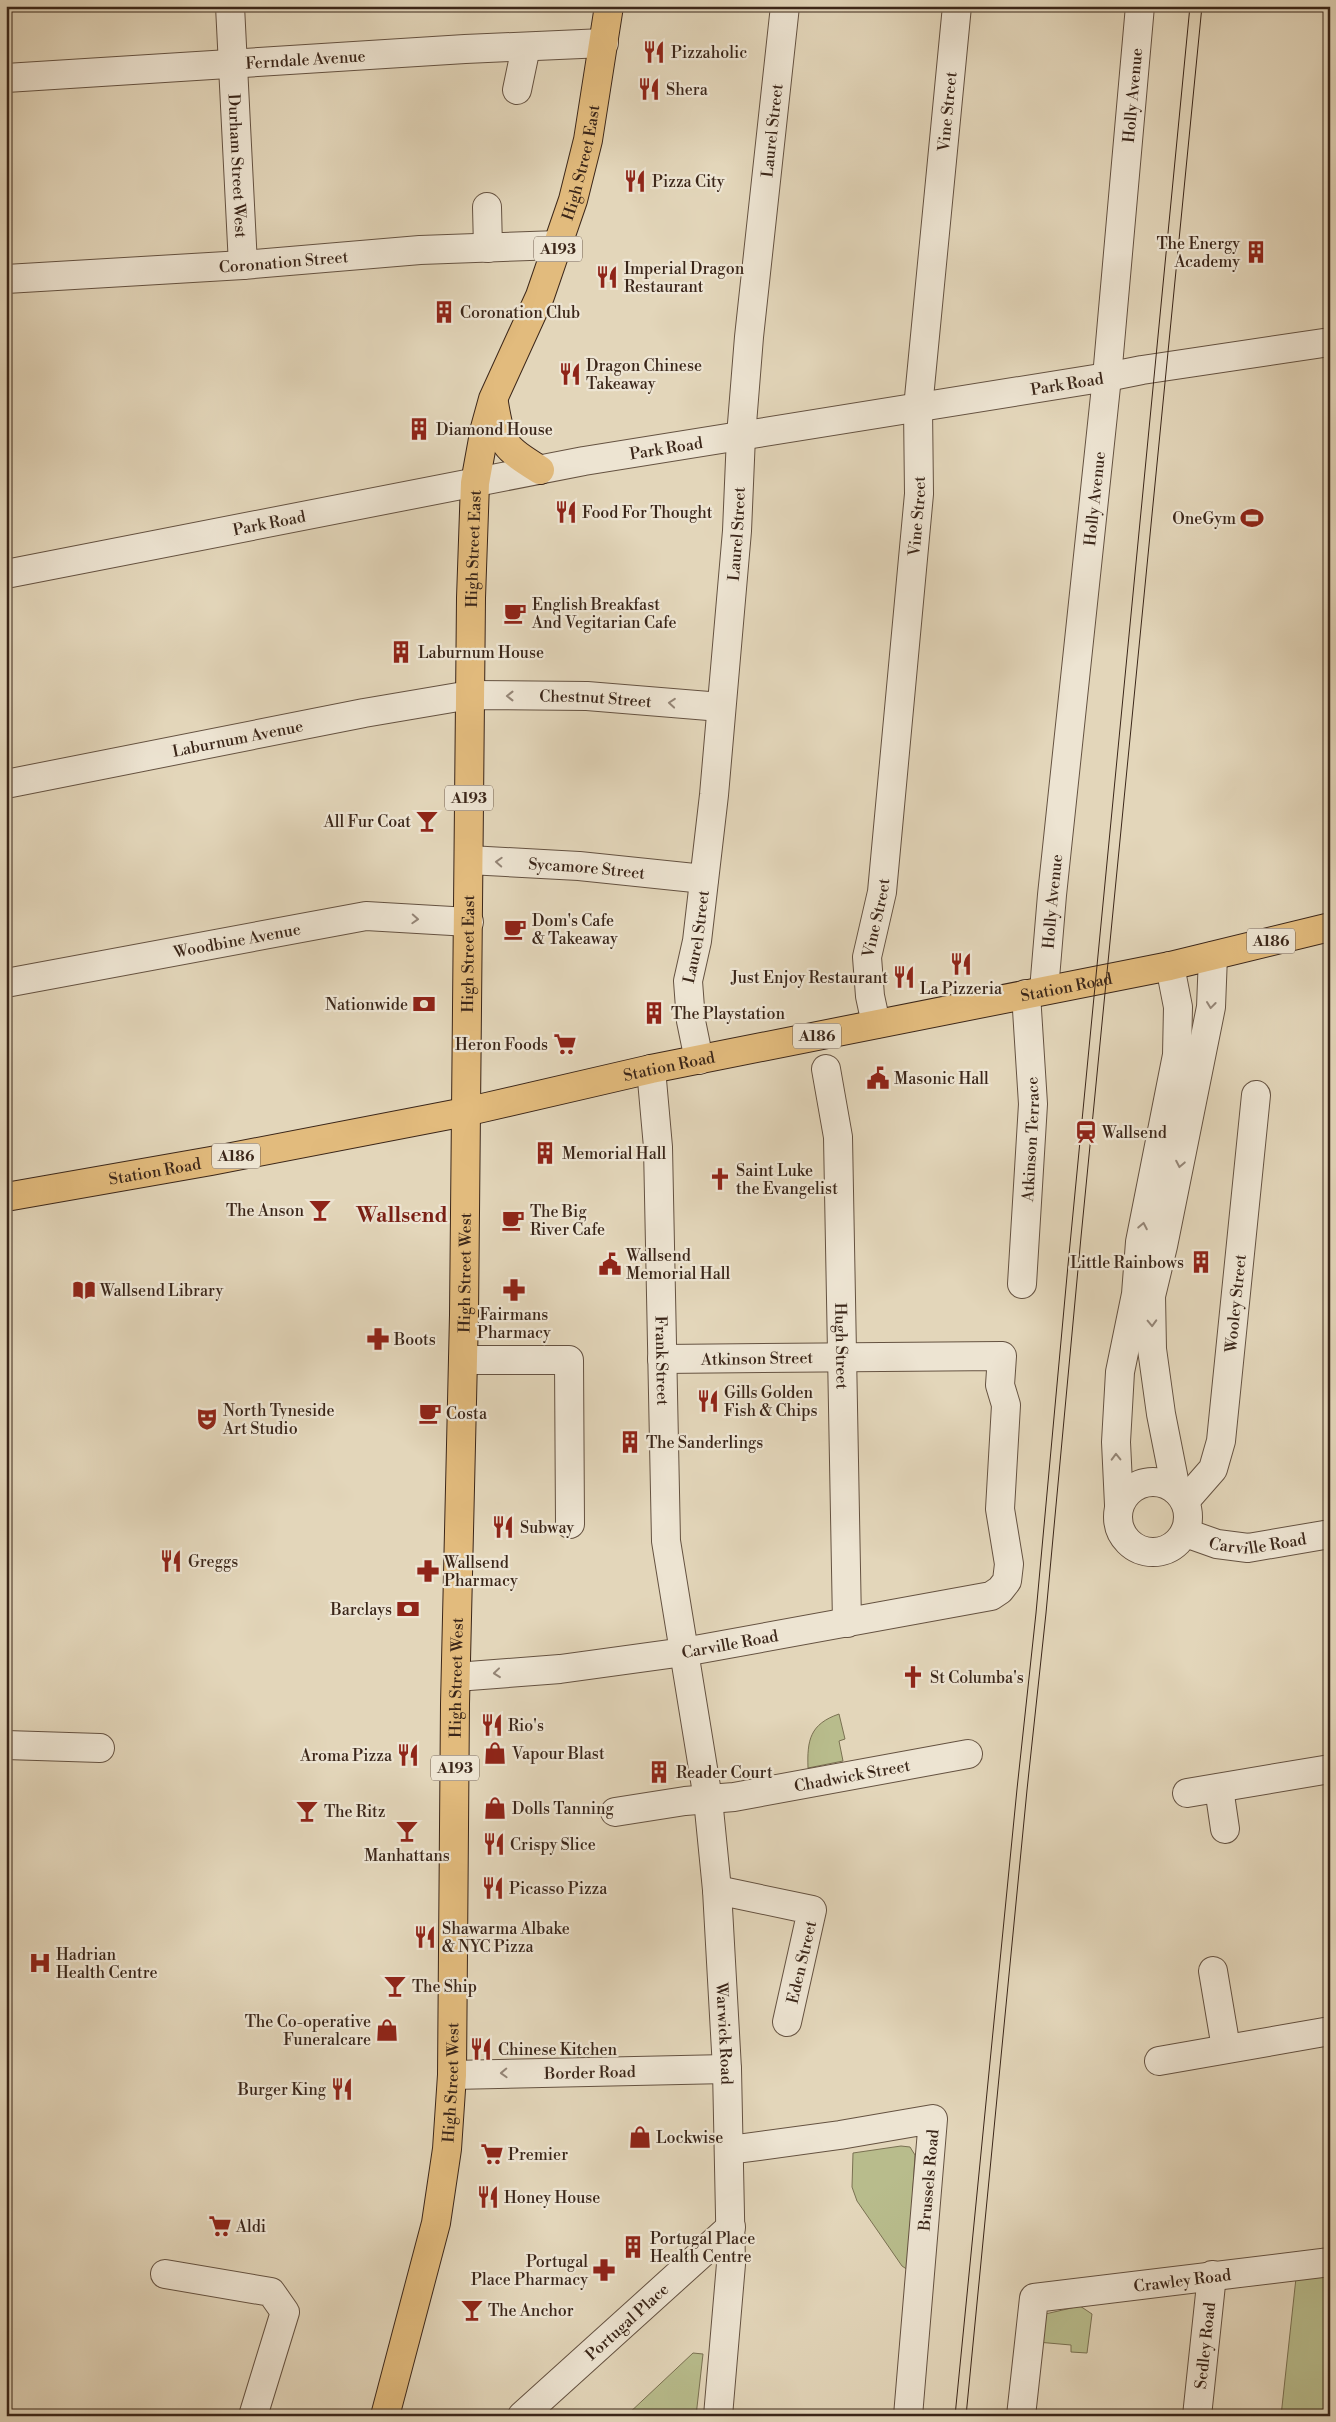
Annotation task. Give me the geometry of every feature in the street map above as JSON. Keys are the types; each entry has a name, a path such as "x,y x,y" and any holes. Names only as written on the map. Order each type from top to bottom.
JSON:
{"main road":[{"name":"High Street East","path":"465,1112 469,922 470,695 475,483 481,443 494,399 540,296 573,200 588,140 609,6"},
{"path":"494,399 498,428 507,447 540,470"},
{"name":"Station Road","path":"6,1196 211,1161 465,1112 651,1069 1170,966 1330,928"},
{"name":"High Street West","path":"385,2416 436,2223 447,2149 452,2075 465,1112"}],"street":[{"name":"Durham Street West","path":"230,6 243,265"},
{"name":"Laurel Street","path":"699,1060 691,1022 688,981 697,941 714,796 737,531 741,436 749,337 785,6"},
{"name":"Vine Street","path":"876,1024 870,996 868,957 882,892 916,524 920,462 918,408 957,6"},
{"name":"Holly Avenue","path":"1035,992 1053,885 1107,377 1140,6"},
{"name":"Ferndale Avenue","path":"6,78 604,43"},
{"path":"517,90 526,47"},
{"path":"487,207 488,248"},
{"name":"Coronation Street","path":"6,279 243,265 420,250 559,245"},
{"name":"Park Road","path":"6,574 540,470 1142,370 1330,342"},
{"name":"Chestnut Street","path":"470,695 587,696 721,707"},
{"name":"Laburnum Avenue","path":"6,784 364,713 470,695"},
{"name":"Sycamore Street","path":"469,860 579,866 704,879"},
{"name":"Woodbine Avenue","path":"6,983 366,916 469,922"},
{"name":"Carville Road","path":"1170,966 1178,1007 1178,1046 1140,1242 1136,1294 1120,1372 1116,1442 1118,1516 1123,1534 1134,1547 1145,1552 1158,1553 1168,1550 1177,1544 1186,1534 1189,1510 1180,1496 1161,1414 1154,1358 1151,1296 1163,1246 1211,1007 1213,956"},
{"name":"Atkinson Terrace","path":"1022,1284 1033,1104 1035,992"},
{"name":"Frank Street","path":"651,1069 658,1147 666,1541 684,1652"},
{"name":"Hugh Street","path":"826,1069 838,1137 848,1623"},
{"name":"Wooley Street","path":"1180,1496 1213,1469 1221,1441 1256,1095"},
{"name":"Atkinson Street","path":"662,1359 1002,1356 1000,1385 1006,1405 1000,1503 1010,1564 1007,1581 1000,1590"},
{"path":"463,1360 569,1360 570,1524"},
{"path":"1119,1505 1125,1494 1143,1484 1157,1482 1168,1485 1180,1496"},
{"name":"Carville Road","path":"1186,1534 1217,1544 1248,1548 1330,1534"},
{"name":"Carville Road","path":"456,1677 539,1669 560,1669 684,1652 991,1596 1000,1590"},
{"name":"Warwick Road","path":"684,1652 708,1799 717,1890 727,2069 731,2264 718,2416"},
{"path":"6,1745 100,1748"},
{"name":"Chadwick Street","path":"615,1812 685,1800 708,1799 798,1786 968,1754"},
{"path":"1187,1793 1330,1769"},
{"path":"1219,1788 1225,1829"},
{"name":"Eden Street","path":"717,1890 812,1910 787,2022"},
{"path":"1213,1971 1226,2048"},
{"path":"1159,2061 1330,2031"},
{"name":"Border Road","path":"452,2075 727,2069"},
{"name":"Brussels Road","path":"729,2150 840,2135 933,2119 908,2416"},
{"name":"Portugal Place","path":"523,2415 731,2227"},
{"name":"Crawley Road","path":"1021,2416 1034,2298 1330,2262"},
{"path":"165,2274 271,2292 285,2312 253,2416"},
{"name":"Sedley Road","path":"1197,2416 1212,2275"}],"green space":[{"path":"839,1714 845,1739 839,1741 843,1761 808,1768 808,1749 812,1734 822,1723"},
{"path":"901,2146 910,2147 915,2155 908,2270 902,2266 857,2201 852,2187 853,2153"},
{"path":"1330,2275 1330,2416 1281,2416 1296,2278"},
{"path":"1080,2306 1092,2314 1087,2353 1071,2352 1071,2345 1037,2342 1041,2315"},
{"path":"693,2353 703,2354 696,2416 626,2416"}],"tram line":[{"path":"955,2416 1036,1613 1190,6"},
{"path":"966,2416 1202,6"}],"place":[{"name":"Pizzaholic","path":"654,52"},
{"name":"Shera","path":"649,89"},
{"name":"Pizza City","path":"635,181"},
{"name":"The Energy Academy","path":"1256,252"},
{"name":"Imperial Dragon Restaurant","path":"607,277"},
{"name":"Coronation Club","path":"444,312"},
{"name":"Dragon Chinese Takeaway","path":"570,374"},
{"name":"Diamond House","path":"419,429"},
{"name":"Food For Thought","path":"566,512"},
{"name":"OneGym","path":"1252,518"},
{"name":"English Breakfast And Vegitarian Cafe","path":"515,613"},
{"name":"Laburnum House","path":"401,652"},
{"name":"All Fur Coat","path":"427,821"},
{"name":"Dom's Cafe & Takeaway","path":"515,929"},
{"name":"La Pizzeria","path":"961,964"},
{"name":"Just Enjoy Restaurant","path":"904,977"},
{"name":"Nationwide","path":"424,1004"},
{"name":"The Playstation","path":"654,1013"},
{"name":"Heron Foods","path":"565,1044"},
{"name":"Masonic Hall","path":"878,1078"},
{"name":"Wallsend","path":"1086,1132"},
{"name":"Memorial Hall","path":"545,1153"},
{"name":"Saint Luke the Evangelist","path":"720,1179"},
{"name":"The Anson","path":"320,1210"},
{"name":"The Big River Cafe","path":"513,1220"},
{"name":"Little Rainbows","path":"1201,1262"},
{"name":"Wallsend Memorial Hall","path":"610,1264"},
{"name":"Wallsend Library","path":"84,1290"},
{"name":"Fairmans Pharmacy","path":"514,1290"},
{"name":"Boots","path":"378,1339"},
{"name":"Gills Golden Fish & Chips","path":"708,1401"},
{"name":"Costa","path":"430,1413"},
{"name":"North Tyneside Art Studio","path":"207,1419"},
{"name":"The Sanderlings","path":"630,1442"},
{"name":"Subway","path":"503,1527"},
{"name":"Greggs","path":"171,1561"},
{"name":"Wallsend Pharmacy","path":"428,1571"},
{"name":"Barclays","path":"408,1609"},
{"name":"St Columba's","path":"913,1677"},
{"name":"Rio's","path":"492,1725"},
{"name":"Vapour Blast","path":"495,1753"},
{"name":"Aroma Pizza","path":"408,1755"},
{"name":"Reader Court","path":"659,1772"},
{"name":"Dolls Tanning","path":"495,1808"},
{"name":"The Ritz","path":"307,1811"},
{"name":"Manhattans","path":"407,1831"},
{"name":"Crispy Slice","path":"494,1844"},
{"name":"Picasso Pizza","path":"493,1888"},
{"name":"Shawarma Albake & NYC Pizza","path":"425,1937"},
{"name":"Hadrian Health Centre","path":"40,1963"},
{"name":"The Ship","path":"395,1986"},
{"name":"The Co-operative Funeralcare","path":"387,2030"},
{"name":"Chinese Kitchen","path":"481,2049"},
{"name":"Burger King","path":"342,2089"},
{"name":"Lockwise","path":"640,2137"},
{"name":"Premier","path":"492,2154"},
{"name":"Honey House","path":"488,2197"},
{"name":"Aldi","path":"220,2226"},
{"name":"Portugal Place Health Centre","path":"633,2247"},
{"name":"Portugal Place Pharmacy","path":"604,2270"},
{"name":"The Anchor","path":"472,2310"}],"district":[{"name":"Wallsend","path":"402,1215"}]}
